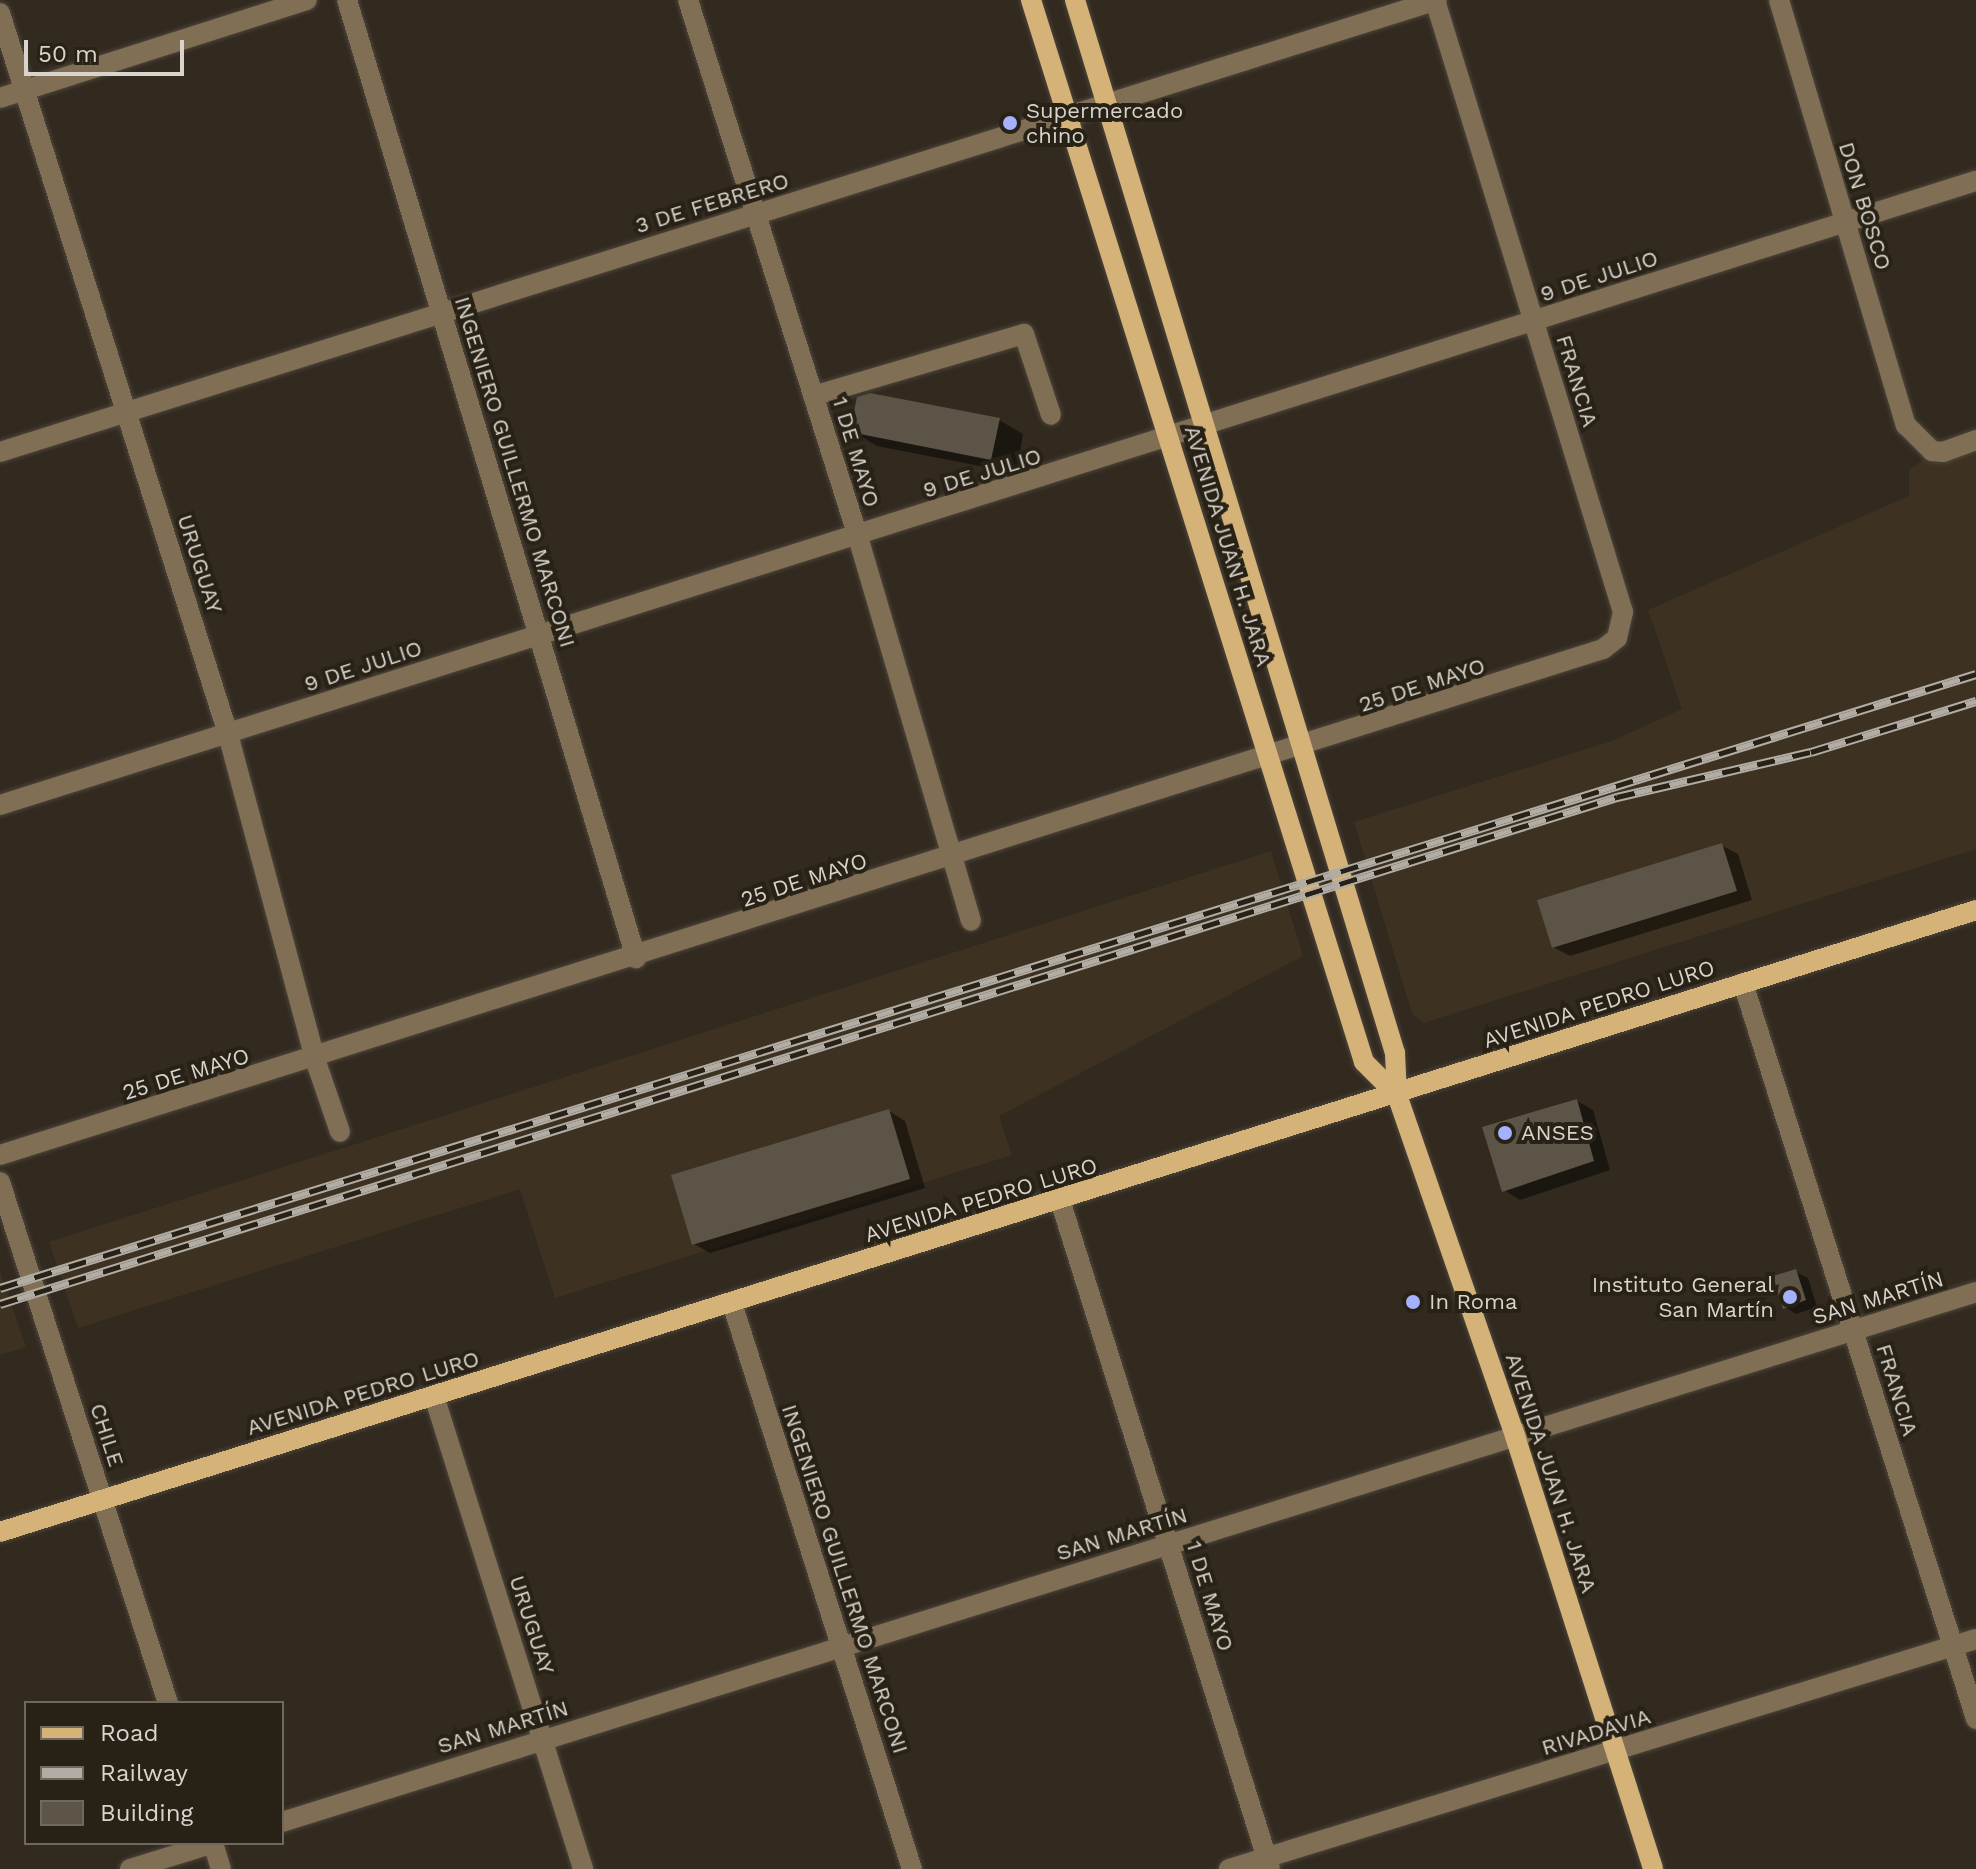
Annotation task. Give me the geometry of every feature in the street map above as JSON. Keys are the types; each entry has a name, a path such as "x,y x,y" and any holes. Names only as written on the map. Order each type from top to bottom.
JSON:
{"main road":[{"name":"AVENIDA JUAN H. JARA","path":"1031,0 1364,1062 1397,1095"},
{"name":"AVENIDA JUAN H. JARA","path":"1075,0 1395,1053 1397,1095 1515,1436 1653,1869"},
{"name":"AVENIDA PEDRO LURO","path":"0,1532 1397,1095 1976,910"}],"street":[{"path":"0,98 307,0"},
{"name":"INGENIERO GUILLERMO MARCONI","path":"347,0 636,958"},
{"name":"1 DE MAYO","path":"688,0 858,537 971,921"},
{"name":"3 DE FEBRERO","path":"0,452 1436,0"},
{"name":"FRANCIA","path":"1436,0 1623,612 1617,638"},
{"name":"DON BOSCO","path":"1779,0 1906,425 1932,451 1943,452 1976,440"},
{"name":"URUGUAY","path":"0,13 228,734 315,1059 340,1132"},
{"name":"9 DE JULIO","path":"0,805 1169,440 1976,181"},
{"path":"813,396 1024,334 1051,415"},
{"name":"25 DE MAYO","path":"0,1155 315,1059 1587,658 1617,638"},
{"name":"FRANCIA","path":"1743,983 1976,1719"},
{"name":"CHILE","path":"0,1182 167,1701"},
{"name":"1 DE MAYO","path":"1060,1200 1268,1863"},
{"path":"0,1252 21,1246"},
{"name":"SAN MARTÍN","path":"284,1821 1976,1292"},
{"name":"INGENIERO GUILLERMO MARCONI","path":"732,1303 912,1869"},
{"name":"URUGUAY","path":"434,1396 583,1869"},
{"name":"RIVADAVIA","path":"1229,1869 1268,1863 1976,1639"},
{"path":"130,1869 207,1845"},
{"path":"214,1845 221,1869"}],"shaded area":[{"path":"1976,430 1976,849 1423,1023 1412,1013 1354,822 1612,741 1682,709 1648,610 1909,496 1909,470 1954,437"},
{"path":"1271,851 1303,956 999,1116 1012,1155 555,1298 520,1189 78,1328 49,1242"},
{"path":"0,1272 26,1347 0,1355"}],"building":[{"path":"870,393 1000,418 991,460 850,432 857,397"},
{"path":"1722,843 1737,891 1552,948 1537,900"},
{"name":"ANSES","path":"1577,1099 1594,1161 1502,1192 1482,1127"},
{"path":"889,1109 910,1179 692,1245 671,1175"},
{"name":"Instituto General San Martín","path":"1796,1269 1806,1300 1783,1309 1773,1276"}],"railway":[{"path":"0,1288 1976,674"},
{"path":"0,1304 1617,797 1811,752 1976,701"}],"place":[{"name":"Supermercado chino","path":"1010,123"},
{"name":"ANSES","path":"1505,1133"},
{"name":"Instituto General San Martín","path":"1790,1297"},
{"name":"In Roma","path":"1413,1302"}]}
